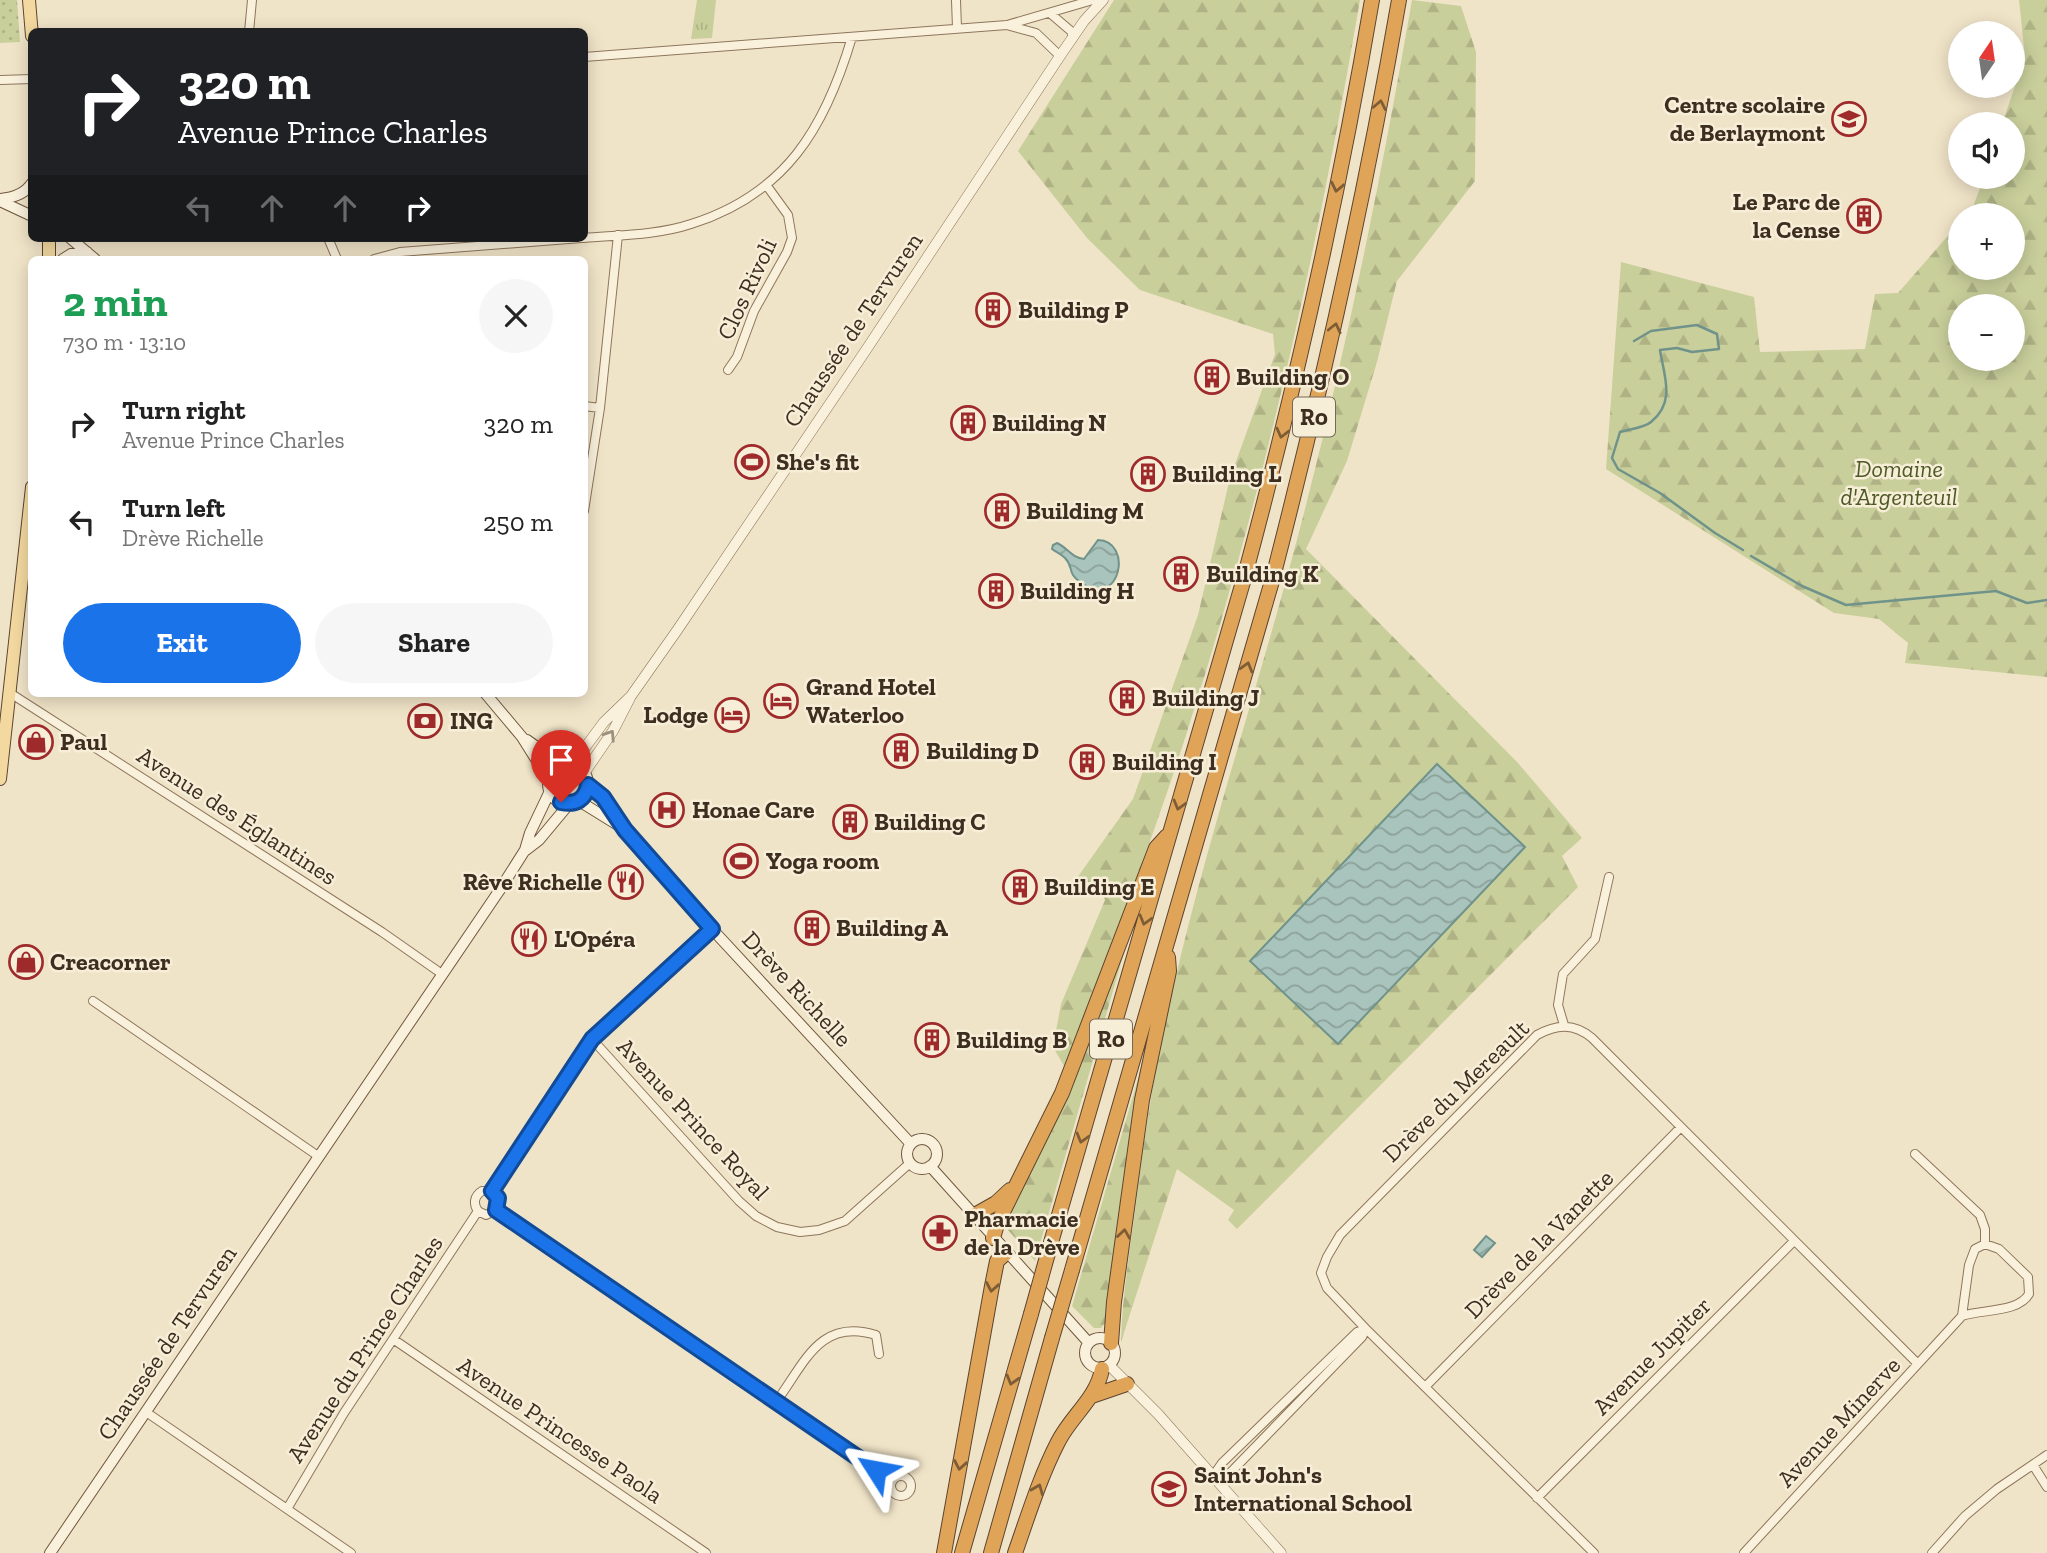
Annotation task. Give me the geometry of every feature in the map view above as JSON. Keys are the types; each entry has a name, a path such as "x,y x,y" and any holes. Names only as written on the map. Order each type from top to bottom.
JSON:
{"highway":[{"name":"R0","path":"962,1553 1245,575 1293,388 1356,97 1372,0"},
{"name":"R0","path":"991,1553 1272,580 1320,394 1350,257 1399,0"},
{"path":"993,1238 996,1224 1062,1093 1156,848 1171,831"},
{"path":"1111,1343 1142,1100 1169,971 1168,940"},
{"path":"973,1216 996,1203 1016,1184"},
{"path":"944,1553 997,1261 1006,1253"},
{"path":"1015,1553 1058,1441 1092,1396 1106,1367"},
{"path":"1092,1396 1127,1384"}],"main road":[{"path":"29,0 31,28"},
{"path":"0,200 10,198 28,188"},
{"path":"0,200 28,214"},
{"path":"74,242 91,256"},
{"path":"68,256 91,256"},
{"path":"0,779 28,524"},
{"path":"488,697 522,737 550,785 554,798 574,802 587,791 584,772 567,765 522,737"},
{"path":"550,785 552,774 567,765"},
{"name":"Chaussée de Tervuren","path":"50,1553 525,850 550,785"},
{"name":"Drève Richelle","path":"588,785 613,810 625,830 712,929 911,1144"},
{"name":"Chaussée de Tervuren","path":"525,850 574,802"},
{"name":"Drève Richelle","path":"574,802 625,830"},
{"path":"921,1139 932,1143 936,1157 930,1166 916,1168 910,1163 907,1150 911,1144 921,1139"},
{"path":"930,1166 1089,1343"},
{"path":"1100,1338 1111,1343 1116,1354 1106,1367 1095,1368 1085,1357 1089,1343 1100,1338"}],"street":[{"path":"249,28 252,0"},
{"path":"956,0 957,28"},
{"path":"588,57 1007,25 1094,0"},
{"name":"Chaussée de Tervuren","path":"584,772 613,731 631,696 868,347 1084,21 1094,0"},
{"name":"Chaussée de Tervuren","path":"1084,21 1103,0"},
{"path":"1051,14 1068,26 1072,39"},
{"path":"1007,25 1036,33 1060,56"},
{"path":"588,238 690,225 726,211 767,186 809,139 839,79 852,37"},
{"path":"0,80 28,79"},
{"name":"Clos Rivoli","path":"728,370 737,357 754,310 787,252 792,238 788,215 767,186"},
{"path":"588,485 600,408 618,235"},
{"path":"385,256 400,252 531,242"},
{"path":"588,406 600,408"},
{"name":"Avenue des Églantines","path":"10,693 371,925 442,974"},
{"name":"Chaussée de Tervuren","path":"567,765 604,722 631,696"},
{"path":"1564,1026 1558,1005 1563,974 1595,939 1609,877"},
{"path":"492,1191 592,1039 712,929"},
{"path":"93,1001 318,1156"},
{"name":"Drève du Mereault","path":"1594,1553 1366,1329 1327,1288 1321,1273 1340,1235 1528,1043 1545,1030 1564,1026 1579,1029 1592,1038 1918,1364"},
{"name":"Avenue Prince Royal","path":"592,1039 740,1201 756,1216 777,1227 810,1232 845,1221 910,1163"},
{"name":"Drève de la Vanette","path":"1426,1387 1680,1128"},
{"path":"1915,1154 1980,1215 1985,1229 1985,1244"},
{"path":"482,1191 492,1191 498,1198 496,1210 486,1215 478,1211 476,1197 482,1191"},
{"path":"496,1210 892,1480"},
{"name":"Avenue du Prince Charles","path":"287,1509 344,1413 478,1211"},
{"name":"Avenue Jupiter","path":"1537,1497 1794,1241"},
{"path":"1985,1244 1999,1249 2028,1277 2029,1294 2018,1305 1976,1311 1962,1316 1975,1249 1985,1244"},
{"name":"Avenue Minerve","path":"1744,1553 1962,1316"},
{"path":"1213,1476 1222,1463 1357,1332 1366,1329"},
{"path":"1213,1476 1230,1473 1362,1337 1366,1329"},
{"path":"776,1402 815,1346 827,1336 843,1332 876,1335 879,1354"},
{"name":"Avenue Princesse Paola","path":"393,1339 706,1553"},
{"path":"1106,1367 1158,1414 1281,1553"},
{"path":"146,1412 351,1553"},
{"path":"1932,1553 1965,1516 1997,1489 2047,1455"},
{"path":"2033,1465 2047,1487"}],"green space":[{"path":"0,0 17,0 20,42 0,43"},
{"path":"697,0 716,0 712,38 691,39"},
{"path":"1114,0 1360,0 1307,277 1241,552 1159,816 1064,1066 1053,1047 1061,1004 1105,900 1099,886 1077,878 1133,799 1198,615 1230,478 1275,354 1273,334 1140,290 1087,238 1018,151"},
{"path":"1412,0 1461,6 1476,52 1475,181 1397,281 1377,362 1347,461 1306,549 1518,763 1582,838 1562,856 1578,887 1237,1229 1228,1220 1234,1210 1177,1169 1121,1342 1129,1256 1161,1043 1202,874 1313,477 1367,240"},
{"name":"Domaine d'Argenteuil","path":"2019,0 2047,0 2047,677 1905,663 1908,643 1879,619 1834,613 1606,469 1621,262 1754,297 1760,352 1865,349 1875,294 1898,293 1948,236 1948,280 2025,280 2025,203 1974,203 1980,189 2025,189 2025,112 2006,112 2011,98 2025,98 2025,21 2021,21"},
{"path":"1124,953 1035,1261 1001,1222 1074,1077"},
{"path":"1148,1044 1107,1321 1101,1328 1094,1328 1072,1306"}],"water":[{"path":"1098,540 1109,543 1116,551 1119,561 1114,581 1106,587 1096,589 1077,580 1068,561 1052,549 1057,543 1076,557 1084,559"},
{"path":"1437,764 1525,847 1338,1044 1250,961"},
{"path":"1486,1236 1495,1243 1482,1257 1474,1250"}],"waterway":[{"path":"1634,341 1651,331 1697,325 1717,334 1719,349 1692,352 1677,348 1660,350 1666,379 1664,406 1648,424 1620,432 1612,458 1618,469 1660,493 1743,550"},
{"path":"1751,556 1802,586 1846,605 1996,591 2027,603 2047,600"}],"place":[{"name":"Centre scolaire de Berlaymont","path":"1849,119"},
{"name":"Le Parc de la Cense","path":"1864,216"},
{"name":"Building P","path":"993,310"},
{"name":"Building O","path":"1212,377"},
{"name":"Building N","path":"968,423"},
{"name":"She's fit","path":"752,462"},
{"name":"Building L","path":"1148,474"},
{"name":"Building M","path":"1002,511"},
{"name":"Building K","path":"1181,574"},
{"name":"Building H","path":"996,591"},
{"name":"Building J","path":"1127,698"},
{"name":"Grand Hotel Waterloo","path":"781,701"},
{"name":"Lodge","path":"732,715"},
{"name":"ING","path":"425,721"},
{"name":"Paul","path":"36,742"},
{"name":"Building D","path":"901,751"},
{"name":"Building I","path":"1087,762"},
{"name":"Honae Care","path":"667,810"},
{"name":"Building C","path":"850,822"},
{"name":"Yoga room","path":"741,861"},
{"name":"Rêve Richelle","path":"626,882"},
{"name":"Building E","path":"1020,887"},
{"name":"Building A","path":"812,928"},
{"name":"L'Opéra","path":"529,939"},
{"name":"Creacorner","path":"26,962"},
{"name":"Building B","path":"932,1040"},
{"name":"Pharmacie de la Drève","path":"940,1233"},
{"name":"Saint John's International School","path":"1169,1489"}],"route":[{"path":"561,802 569,804 579,801 588,785 603,797 625,830 712,929 592,1039 492,1191 499,1202 496,1210 876,1470"}]}
